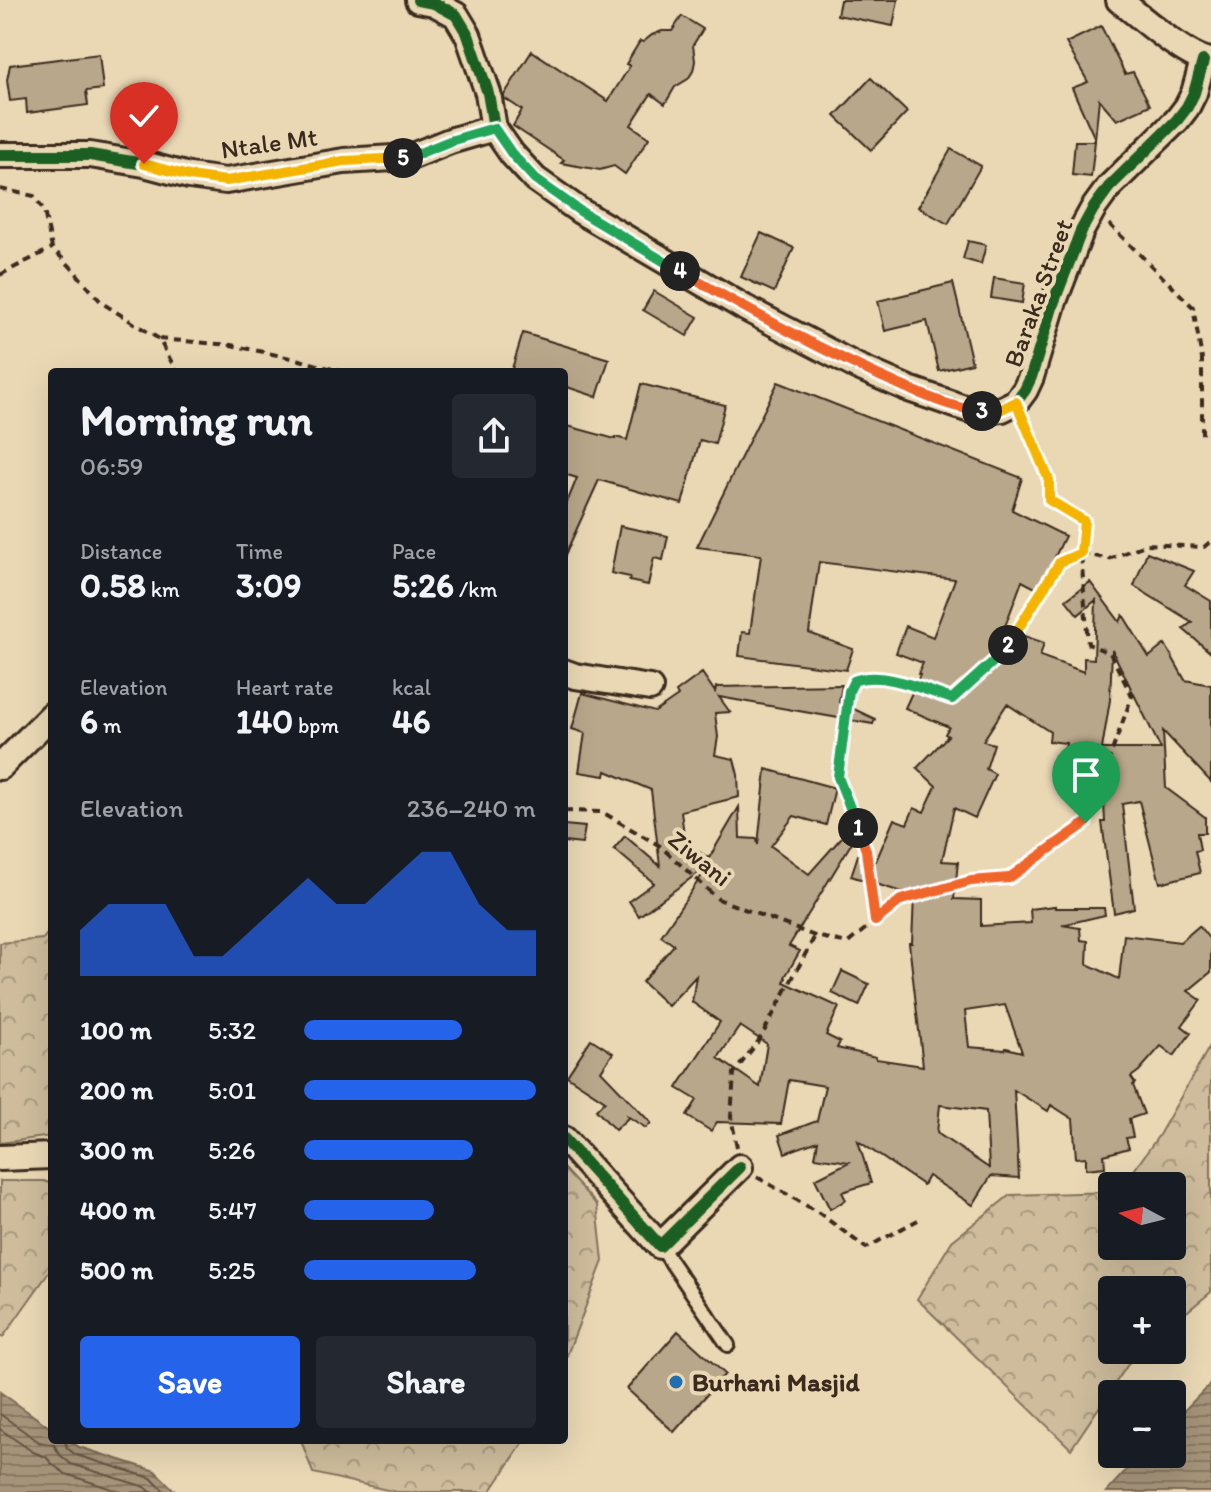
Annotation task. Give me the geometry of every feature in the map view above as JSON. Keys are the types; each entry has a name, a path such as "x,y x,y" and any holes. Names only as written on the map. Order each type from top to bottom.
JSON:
{"street":[{"path":"418,0 434,3 456,15 468,35 488,93 494,128"},
{"path":"1119,0 1177,45 1207,61"},
{"name":"Baraka Street","path":"494,128 535,179 580,211 745,308 856,366 955,406 987,411 1002,409 1016,402 1025,390 1054,301 1081,231 1093,209 1109,187 1177,120 1187,107 1207,61"},
{"name":"Ntale Mt","path":"0,155 90,155 226,181 344,161 410,157 494,128"},
{"path":"568,673 650,688"},
{"path":"0,767 48,719"},
{"path":"568,1143 660,1246 740,1167"},
{"path":"0,1158 48,1156"}],"lane":[{"path":"660,1246 728,1345"}],"path":[{"path":"0,189 34,196 44,211 52,248 102,303 159,339 231,345 329,368"},
{"path":"1093,209 1193,307 1202,359 1202,437"},
{"path":"0,275 52,248"},
{"path":"159,339 175,368"},
{"path":"875,921 901,900 971,881 1009,878 1086,823 1132,696 1110,653 1088,644 1081,553 1084,521 1049,500 1049,480 1016,402"},
{"path":"875,921 866,850 838,777 849,691 854,681 863,677 902,682 952,699 1004,652 1060,562 1081,553 1109,559 1147,544 1204,547 1211,541"},
{"path":"815,936 760,1039 734,1073 731,1117 740,1167 819,1213 866,1248 918,1220"}],"green space":[{"path":"48,932 48,1137 0,1143 0,943 43,939"},
{"path":"1211,1044 1211,1292 1186,1313 1186,1276 1098,1276 1098,1364 1128,1364 1118,1380 1098,1380 1098,1409 1071,1449 917,1299 952,1241 1010,1195 1098,1192 1098,1260 1186,1260 1186,1172 1133,1172 1159,1135"},
{"path":"568,1173 597,1205 603,1261 568,1353"},
{"path":"0,1181 44,1181 48,1182 48,1274 0,1337"},
{"path":"302,1444 522,1444 490,1492 396,1492 313,1473"}],"water":[{"path":"1211,1383 1211,1492 1106,1492 1128,1468 1186,1468 1186,1409"},
{"path":"0,1392 48,1426 48,1444 75,1444 155,1471 176,1492 0,1492"}],"building":[{"path":"840,0 898,0 893,26 837,15"},
{"path":"682,16 703,29 693,45 693,71 688,79 675,87 665,104 651,94 631,125 649,138 625,174 614,166 600,170 561,163 564,160 513,126 522,110 504,95 532,51 608,101 630,66 626,64 640,41 662,31 672,31"},
{"path":"1101,26 1125,74 1133,72 1150,105 1117,120 1099,99 1095,139 1072,88 1088,82 1066,43"},
{"path":"99,54 103,89 86,91 88,105 27,113 26,99 10,101 7,80 10,65"},
{"path":"871,78 907,112 871,150 835,116"},
{"path":"1075,141 1095,141 1091,177 1072,175"},
{"path":"951,149 981,166 948,224 918,207"},
{"path":"761,233 794,248 774,292 741,277"},
{"path":"968,241 986,245 981,264 963,259"},
{"path":"994,278 1025,283 1022,303 991,298"},
{"path":"953,283 972,363 939,371 927,321 885,331 878,301"},
{"path":"654,291 698,317 687,336 643,310"},
{"path":"523,333 609,359 597,397 568,387 568,368 512,368"},
{"path":"778,382 1022,478 1012,510 1065,536 1039,590 1022,581 1004,629 1017,634 1014,641 1021,635 1044,643 1040,656 1084,672 1084,658 1094,659 1096,600 1078,615 1066,600 1090,582 1120,622 1123,615 1149,657 1165,644 1185,680 1211,685 1211,782 1163,731 1166,788 1205,817 1205,833 1197,833 1200,850 1195,851 1200,873 1160,883 1139,801 1122,804 1134,908 1114,913 1102,822 1105,822 1103,783 1089,783 1089,780 1061,775 1066,743 1049,741 1050,732 1007,704 983,741 994,744 986,769 995,774 975,818 954,808 942,861 958,862 954,899 981,900 981,926 1031,923 1030,909 1055,906 1104,908 1105,915 1062,925 1080,928 1081,940 1088,941 1087,964 1119,979 1124,935 1180,942 1199,926 1211,941 1211,972 1188,991 1201,1000 1182,1026 1191,1033 1174,1056 1161,1046 1131,1077 1144,1114 1129,1119 1133,1137 1126,1138 1129,1148 1104,1155 1105,1167 1086,1169 1086,1157 1076,1158 1073,1119 1051,1105 1048,1111 1014,1090 1019,1178 991,1176 973,1205 928,1176 923,1185 858,1141 871,1183 842,1192 846,1200 830,1209 815,1179 849,1162 815,1157 818,1141 785,1153 779,1135 817,1121 825,1086 789,1080 781,1124 717,1122 711,1131 687,1116 697,1100 677,1088 720,1022 692,1002 696,976 668,1006 642,982 674,945 661,936 709,865 639,916 629,901 654,883 614,849 625,836 660,866 651,790 606,771 605,776 579,772 585,733 572,729 582,693 655,712 702,673 715,692 716,687 842,685 839,702 875,719 873,724 719,697 730,712 715,713 718,737 715,755 734,759 739,797 681,811 685,843 709,858 739,807 740,838 757,839 758,845 766,769 835,788 826,825 794,816 771,846 809,874 850,828 857,834 789,946 800,951 784,982 839,1007 826,1035 840,1042 837,1048 876,1059 923,1066 909,943 912,943 914,896 851,876 858,855 876,861 894,819 907,824 914,808 924,812 936,786 917,768 948,736 945,734 949,727 905,708 923,663 896,653 906,626 933,637 955,579 819,562 809,633 853,649 846,670 739,656 742,632 750,633 761,555 697,547","holes":["1112,650 1161,749 1102,749 1110,700","1005,1005 1022,1052 1006,1048 969,1047 965,1011","740,1026 767,1044 760,1087 718,1058","940,1105 986,1111 989,1168 937,1133"]},
{"path":"641,384 725,405 715,444 700,440 682,504 599,480 568,548 568,500 577,478 568,475 568,426 627,440"},
{"path":"620,526 668,536 663,560 654,558 648,585 611,573"},
{"path":"1147,552 1194,571 1185,585 1211,601 1211,653 1183,629 1192,622 1134,586"},
{"path":"568,825 585,827 582,844 568,842"},
{"path":"842,971 869,984 859,1006 832,993"},
{"path":"591,1039 613,1053 601,1071 651,1123 646,1128 627,1116 615,1130 596,1110 605,1101 568,1074"},
{"name":"Burhani Masjid","path":"678,1331 725,1374 674,1432 627,1389"}],"cycle path":[{"path":"418,0 434,3 456,15 468,35 488,93 494,128 535,179 580,211 745,308 856,366 970,410 1002,409 1016,402 1025,390 1081,231 1109,187 1187,107 1203,61"},
{"path":"0,155 90,155 226,181 344,161 410,157 494,128"},
{"path":"568,1143 660,1246 740,1167"}],"place":[{"name":"Burhani Masjid","path":"676,1382"}],"route":[{"path":"144,164 189,176 226,181 344,161 410,157 494,128 535,179 580,211 745,308 856,366 955,406 987,411 1002,409 1016,402 1049,480 1049,500 1084,521 1081,553 1060,562 1004,652 952,699 902,682 863,677 854,681 849,691 838,777 866,850 875,921 901,900 971,881 1009,878 1086,823"}]}
